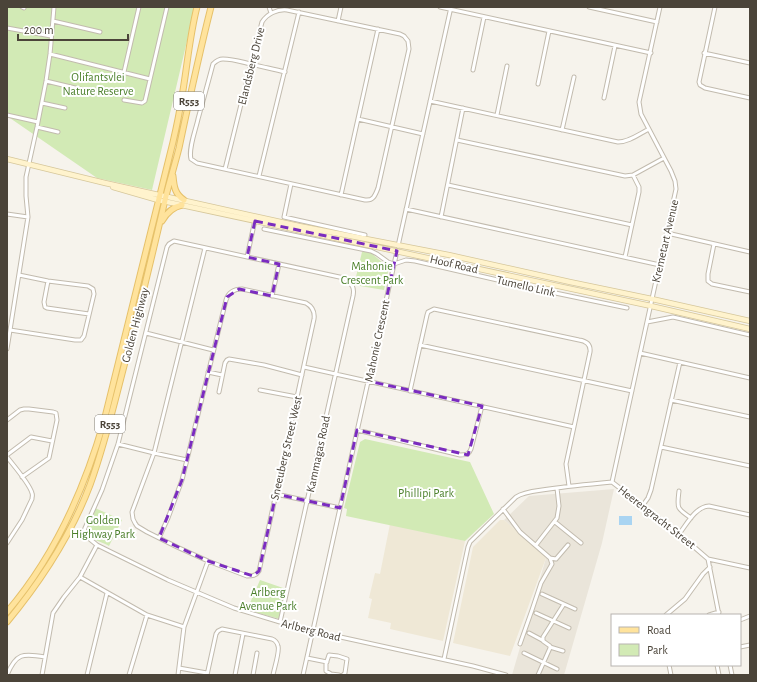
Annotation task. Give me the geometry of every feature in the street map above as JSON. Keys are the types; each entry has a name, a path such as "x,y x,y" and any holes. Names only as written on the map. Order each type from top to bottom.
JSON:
{"main road":[{"name":"Golden Highway","path":"7,612 48,554 73,508 88,473 104,421 181,104 187,59 197,7"},
{"name":"Golden Highway","path":"7,622 52,559 74,521 90,485 100,455 112,416 160,225 211,7"},
{"name":"Hoof Road","path":"7,159 104,183 120,190 255,219 283,222 398,245 750,321"},
{"path":"160,225 174,207 183,203 175,192 173,171"},
{"name":"Hoof Road","path":"283,222 397,251 750,329"}],"street":[{"path":"7,349 28,217 26,184 46,81 54,7"},
{"path":"124,72 139,7"},
{"path":"124,100 144,102 168,7"},
{"path":"269,7 271,13"},
{"path":"338,21 341,7"},
{"path":"440,7 451,8 484,17 650,54"},
{"path":"589,7 657,22"},
{"name":"Kremetart Avenue","path":"612,482 676,186 671,171 641,114 639,106 660,7"},
{"path":"714,7 699,79 700,85 704,88 750,98"},
{"name":"Mahonie Crescent","path":"303,675 451,8"},
{"name":"Elandsberg Drive","path":"225,169 262,22 271,13 280,9 378,29 404,36 408,41 409,49 392,127"},
{"path":"259,176 299,12"},
{"path":"473,70 484,17"},
{"path":"53,21 100,32"},
{"path":"7,28 51,36"},
{"path":"341,194 378,29"},
{"path":"538,84 549,31"},
{"path":"604,98 615,46"},
{"path":"704,53 750,63"},
{"path":"50,54 150,79"},
{"path":"285,72 223,59 217,60 213,64 192,142 190,154 192,160 197,163 367,200 373,198 378,188 392,127"},
{"path":"497,115 507,66"},
{"path":"562,130 574,77"},
{"path":"46,81 92,92"},
{"path":"430,101 613,141 622,142 649,129"},
{"path":"42,103 65,108"},
{"path":"441,217 463,108"},
{"path":"7,115 38,122"},
{"path":"358,119 423,134"},
{"path":"37,127 58,132"},
{"path":"457,140 622,176 633,175 664,158"},
{"path":"625,257 639,192 639,187 633,175"},
{"path":"291,184 283,222 365,235"},
{"path":"448,185 632,225"},
{"path":"406,209 660,265"},
{"path":"7,214 28,217"},
{"path":"247,257 255,219"},
{"path":"264,229 371,251 388,262 394,264"},
{"path":"667,233 750,252"},
{"path":"159,538 182,480 187,460 208,372 213,350 227,297 238,289 272,296 279,264 177,241 170,243 167,247 118,444 187,460"},
{"path":"714,244 708,281 712,284 750,292"},
{"path":"178,675 184,627 208,561 177,548 137,526 133,519 132,512 154,453 204,248"},
{"name":"Tumello Link","path":"394,264 406,260 416,261 626,308"},
{"name":"Kammagas Road","path":"279,264 344,278 353,286 354,289 280,622"},
{"path":"10,330 81,340 84,336 94,294 93,289 88,286 48,281 19,275"},
{"path":"48,281 44,302 45,307 89,314"},
{"name":"Sneeuberg Street West","path":"208,561 247,576 255,575 258,571 314,319 314,311 306,304 272,296"},
{"path":"7,309 13,310"},
{"path":"410,390 427,315 432,309 587,342 590,352 566,464 569,486"},
{"path":"647,322 673,317 750,335"},
{"path":"146,334 213,350"},
{"path":"420,344 632,391"},
{"path":"640,353 750,378"},
{"path":"219,392 226,361 230,358 302,375"},
{"path":"642,505 650,494 680,362"},
{"path":"304,367 574,427"},
{"path":"208,372 222,375"},
{"path":"260,390 297,397"},
{"path":"671,400 750,417"},
{"path":"357,430 460,455 468,455 472,449 482,406"},
{"path":"7,420 20,410 24,409 55,413 57,415 49,458 22,477"},
{"path":"7,543 22,520 32,494 31,490 7,456 31,437 52,441"},
{"name":"Arlberg Road","path":"118,444 102,490 85,528 87,538 97,545 168,580 234,608 313,631 444,659 506,675"},
{"path":"661,447 750,466"},
{"name":"Heerengracht Street","path":"444,659 468,546 471,540 516,497 524,493 569,486 612,482 679,534 708,559"},
{"path":"536,545 557,518 559,510 557,488"},
{"path":"679,491 678,507 683,513 691,518"},
{"path":"276,494 340,508"},
{"path":"679,534 700,508 709,506 750,515"},
{"path":"503,510 520,532 550,558 552,564 540,583 520,644"},
{"path":"554,522 581,543"},
{"path":"42,675 53,613 80,577 97,545"},
{"path":"550,558 554,560 556,559 568,545"},
{"path":"719,614 708,559 750,568"},
{"path":"667,614 685,599 703,574 710,567"},
{"path":"80,577 147,615 184,627"},
{"path":"87,675 107,593"},
{"path":"542,594 575,609"},
{"path":"542,640 564,604"},
{"path":"536,613 569,628"},
{"path":"129,675 147,615"},
{"path":"179,668 207,674 216,634 222,629 276,641 278,644 278,650 273,675"},
{"path":"235,675 243,634"},
{"path":"529,634 542,640 550,646 563,651"},
{"path":"538,675 550,646"},
{"path":"253,675 257,653"},
{"path":"524,653 557,669"},
{"path":"7,675 12,664 22,656 28,654 45,656"},
{"path":"339,675 327,672 328,657 331,655 346,658 348,660 345,673 343,675"},
{"path":"307,658 327,662"}],"highlighted area":[{"path":"255,221 397,251 368,381 482,406 468,455 357,430 340,508 276,494 259,571 253,576 208,561 159,538 182,480 227,297 239,289 272,296 279,264 247,257"}],"shaded area":[{"path":"614,489 602,543 564,675 512,675 546,558 544,554 504,520 529,496"},
{"path":"500,520 504,520 544,554 546,558 510,656 453,643 473,547"},
{"path":"390,524 465,541 443,641 390,629 391,623 368,618 372,599 369,598 375,573 380,574"}],"green space":[{"name":"Olifantsvlei Nature Reserve","path":"7,7 195,7 152,190 97,178 7,116"},
{"name":"Mahonie Crescent Park","path":"362,252 370,252 389,268 384,290 354,285"},
{"name":"Phillipi Park","path":"365,439 470,462 494,514 465,541 346,516 347,509 344,508 360,442"},
{"name":"Golden Highway Park","path":"95,508 122,520 109,546 88,536 88,522"},
{"name":"Arlberg Avenue Park","path":"260,580 286,589 280,619 247,610"}],"water":[{"path":"619,516 632,516 632,525 619,525"}]}
